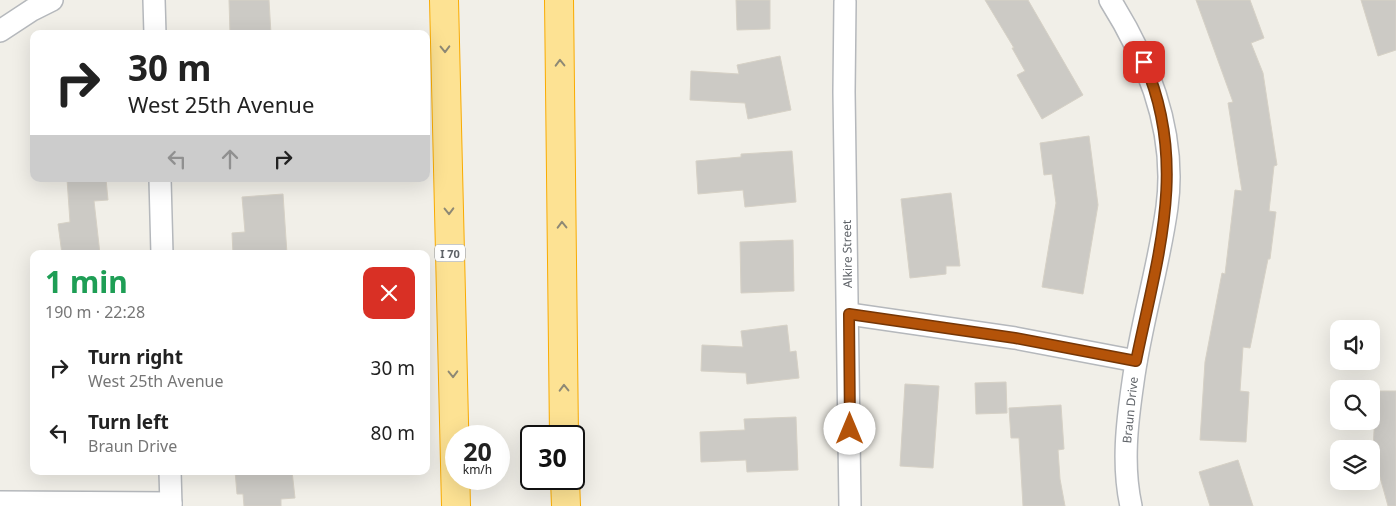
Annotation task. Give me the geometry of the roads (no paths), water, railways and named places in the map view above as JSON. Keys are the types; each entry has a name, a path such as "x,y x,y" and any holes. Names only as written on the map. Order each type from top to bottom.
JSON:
{"highway":[{"name":"I 70","path":"444,0 456,506"},
{"path":"559,0 564,425"},
{"path":"565,490 566,506"}],"street":[{"path":"0,31 32,10 52,0"},
{"path":"154,0 155,30"},
{"name":"Braun Drive","path":"1110,0 1138,49 1150,75 1162,114 1168,158 1167,206 1136,361 1125,450 1131,506"},
{"name":"Alkire Street","path":"845,2 844,92 849,314 850,506"},
{"path":"160,182 162,250"},
{"path":"849,314 1015,338 1136,361"},
{"path":"0,502 171,504 170,475"}]}
